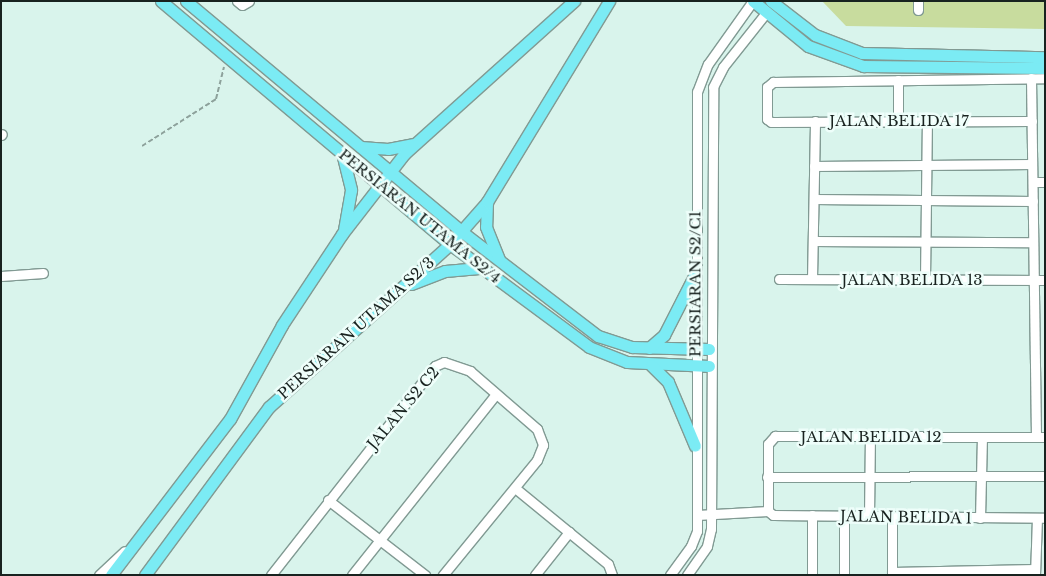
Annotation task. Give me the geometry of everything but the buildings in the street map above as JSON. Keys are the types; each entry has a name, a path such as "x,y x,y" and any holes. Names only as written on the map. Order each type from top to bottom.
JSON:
{"main road":[{"name":"PERSIARAN UTAMA S2/4","path":"161,1 226,58 341,151 450,244 590,347 627,362 650,365 709,366"},
{"name":"PERSIARAN UTAMA S2/4","path":"186,1 461,231 598,336 649,348 709,349"},
{"path":"111,575 230,418 282,325 342,234 390,172 413,144 574,1"},
{"name":"PERSIARAN UTAMA S2/3","path":"145,575 269,406 450,244 487,202 609,1"},
{"path":"753,2 765,14 808,46 863,66 1045,68"},
{"path":"765,14 774,2 816,35 862,53 1045,57"},
{"path":"361,147 388,149 413,144"},
{"path":"341,151 350,190 342,234"},
{"path":"487,202 488,237 501,263"},
{"path":"405,286 445,271 482,268"},
{"path":"649,348 664,335 694,276"},
{"path":"650,365 668,382 695,446"}],"street":[{"path":"237,1 242,5 249,1"},
{"name":"PERSIARAN S2/C1","path":"670,575 695,538 697,515 694,276 697,92 708,64 753,2"},
{"name":"PERSIARAN S2/C1","path":"687,575 707,546 711,515 709,349 713,87 723,67 765,14"},
{"path":"1031,78 1033,242 1040,437"},
{"path":"898,121 898,80 1045,78"},
{"name":"JALAN BELIDA 17","path":"898,80 773,82 766,88 766,119 815,121 1032,120"},
{"path":"812,279 815,121"},
{"path":"925,280 927,121"},
{"path":"814,166 1032,164"},
{"path":"1033,182 1045,182"},
{"path":"814,199 1033,201"},
{"path":"813,241 1033,242"},
{"path":"1,276 43,273"},
{"name":"JALAN BELIDA 13","path":"779,279 1045,280"},
{"name":"JALAN S2 C2","path":"271,575 435,366 454,362 496,394 542,436 537,460 515,488"},
{"path":"352,575 496,394"},
{"name":"JALAN BELIDA 12","path":"768,511 768,444 775,436 1040,437"},
{"path":"869,516 870,437"},
{"path":"980,518 982,437"},
{"path":"767,477 1045,476"},
{"path":"443,575 515,488 608,564 612,575"},
{"path":"328,500 425,575"},
{"name":"JALAN BELIDA 1","path":"697,515 768,511 772,515 1041,518"},
{"path":"812,515 812,575"},
{"path":"844,516 844,575"},
{"path":"892,517 892,574 1035,572 1041,518"},
{"path":"535,575 569,532"},
{"path":"99,575 140,539"}],"path":[{"path":"142,146 216,99 226,58"}],"green space":[{"path":"822,1 1045,1 1045,29 846,26"}]}
